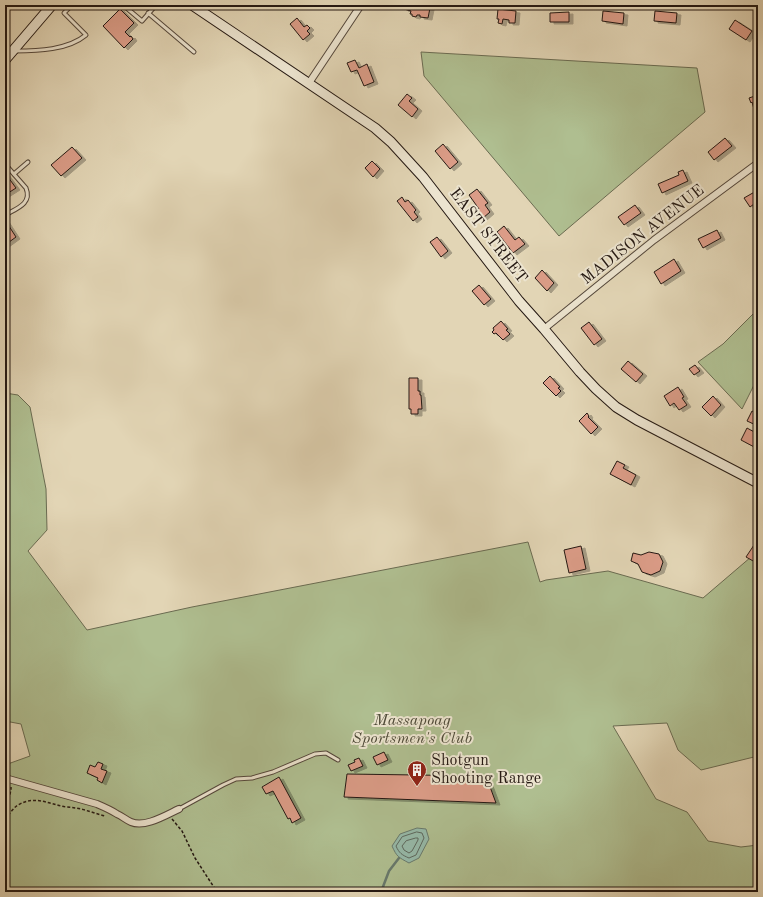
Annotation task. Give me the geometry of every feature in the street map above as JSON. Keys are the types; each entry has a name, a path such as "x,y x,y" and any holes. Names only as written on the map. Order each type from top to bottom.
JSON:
{"street":[{"path":"5,59 52,5"},
{"name":"EAST STREET","path":"192,5 375,128 392,142 423,177 519,301 544,328 580,372 616,407 636,420 758,483"},
{"path":"309,83 361,5"},
{"name":"MADISON AVENUE","path":"544,328 654,240 758,163"},
{"path":"8,778 97,804 133,822 141,824 179,809"}],"lane":[{"path":"13,51 44,50 65,45 86,35 64,13 72,5"},
{"path":"123,5 142,20 156,5"},
{"path":"148,13 194,52"},
{"path":"14,174 28,162"},
{"path":"5,164 26,188 28,197 24,203 7,214"},
{"path":"179,809 222,785 236,779 252,778 273,772 314,754 326,753 338,760"}],"path":[{"path":"5,814 12,790 8,778"},
{"path":"5,819 17,806 23,803 35,801 81,809 106,816 112,811"},
{"path":"168,814 182,831 207,879 217,892"}],"green space":[{"path":"421,52 697,68 705,112 559,236 424,76"},
{"path":"758,309 758,377 742,409 698,362 723,344"},
{"name":"Massapoag Sportsmen's Club","path":"5,393 18,395 30,407 46,489 47,530 28,551 87,630 192,607 528,542 540,582 608,571 703,598 758,551 758,756 701,770 678,750 667,723 613,726 656,799 687,812 708,841 741,847 758,845 758,892 5,892 5,765 30,756 21,724 5,721"}],"water":[{"path":"417,828 426,829 429,839 419,858 409,863 398,856 392,846 400,834"}],"building":[{"path":"404,5 415,5 430,8 428,18 420,17 420,15 417,15 416,17 412,16 412,14 410,14 411,11 404,9"},
{"path":"120,9 134,23 125,32 133,39 124,48 103,26"},
{"path":"498,9 516,11 515,23 509,23 509,20 503,19 502,24 498,23"},
{"path":"603,11 624,13 623,24 602,21"},
{"path":"655,11 677,13 676,23 654,21"},
{"path":"569,12 569,22 550,22 550,13"},
{"path":"297,18 304,27 307,25 310,28 307,31 310,34 303,40 290,24"},
{"path":"735,20 752,31 746,40 729,29"},
{"path":"355,60 359,68 367,64 374,82 364,86 357,70 351,72 347,63"},
{"path":"407,94 412,98 409,101 418,109 412,117 398,105"},
{"path":"758,95 758,119 749,98"},
{"path":"725,138 732,146 714,160 708,152"},
{"path":"443,144 458,162 450,169 435,151"},
{"path":"72,147 82,158 61,176 51,165"},
{"path":"372,161 380,169 373,177 365,168"},
{"path":"683,170 688,181 662,193 658,184 679,175 678,172"},
{"path":"5,173 16,188 5,195"},
{"path":"477,189 488,203 485,205 490,212 483,218 478,210 479,209 469,195"},
{"path":"758,190 758,201 750,207 744,198"},
{"path":"402,197 405,202 408,200 416,210 414,212 418,217 413,221 397,201"},
{"path":"635,205 641,213 624,225 618,217"},
{"path":"5,220 16,237 5,245"},
{"path":"504,226 515,240 519,237 525,244 513,253 497,232"},
{"path":"717,230 721,238 703,248 698,239"},
{"path":"437,237 448,251 441,257 430,242"},
{"path":"674,259 681,271 661,284 654,272"},
{"path":"542,270 554,283 547,291 535,278"},
{"path":"479,285 491,299 484,305 472,291"},
{"path":"501,321 508,329 506,330 510,334 503,340 496,333 494,334 492,332 494,330 493,328"},
{"path":"589,322 602,339 594,345 581,328"},
{"path":"628,361 643,374 636,382 621,369"},
{"path":"695,365 700,371 694,375 689,369"},
{"path":"550,376 560,387 558,388 561,391 556,396 543,383"},
{"path":"409,378 418,378 418,391 420,391 421,395 422,409 418,409 418,414 411,414 411,409 409,409"},
{"path":"678,387 684,397 682,398 687,405 679,410 674,403 670,406 664,396"},
{"path":"713,396 721,405 711,416 702,407"},
{"path":"752,411 758,414 758,421 756,425 747,421"},
{"path":"587,413 589,416 588,417 598,427 591,434 579,421"},
{"path":"747,428 756,433 758,430 758,449 741,440"},
{"path":"617,461 625,465 623,468 636,475 631,485 610,474"},
{"path":"754,545 758,548 758,558 755,562 746,557"},
{"path":"581,546 586,569 569,573 564,550"},
{"path":"649,552 659,554 663,562 660,571 651,575 642,572 638,564 631,561 633,553 641,555"},
{"path":"384,752 388,760 377,765 373,757"},
{"path":"359,758 363,766 351,771 348,765 355,762 354,760"},
{"path":"98,762 103,764 101,769 107,771 102,783 97,780 98,778 87,773 90,765 95,767"},
{"name":"Shotgun Shooting Range","path":"347,774 486,776 496,803 344,797"},
{"path":"279,777 301,818 292,823 290,818 288,819 273,791 266,794 262,787"}],"waterway":[{"path":"381,892 389,871 399,858"}],"place":[{"name":"Shotgun Shooting Range","path":"417,787"}]}
